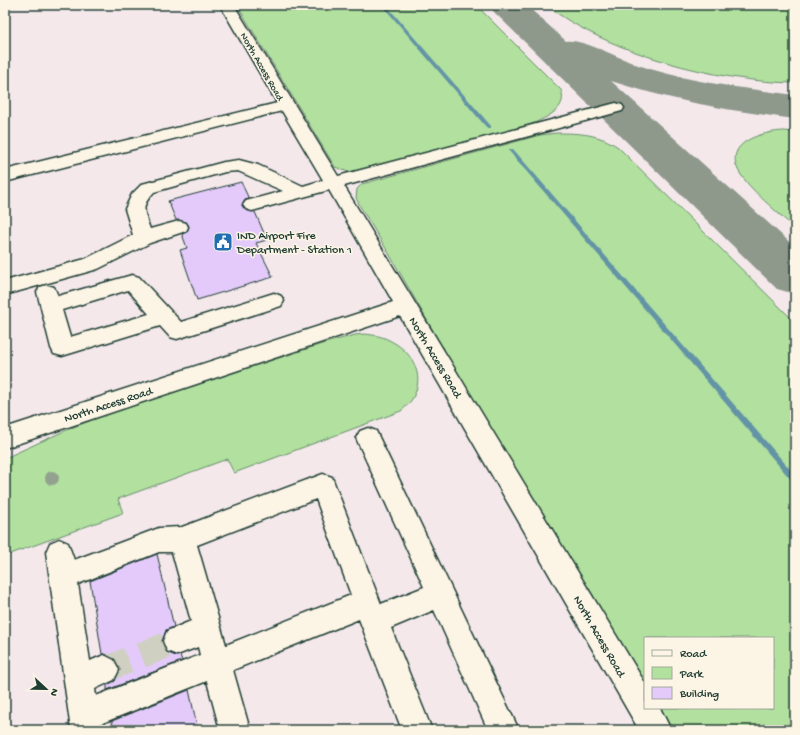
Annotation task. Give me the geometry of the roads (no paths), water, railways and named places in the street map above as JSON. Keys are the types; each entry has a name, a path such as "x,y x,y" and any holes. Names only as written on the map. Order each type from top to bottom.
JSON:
{"street":[{"name":"North Access Road","path":"5,176 286,105 227,5"},
{"path":"286,105 405,306"},
{"path":"252,205 616,108"},
{"path":"143,238 134,209 138,198 148,188 224,167 239,165 252,169 301,192"},
{"path":"5,288 90,264 143,238 179,227"},
{"path":"43,277 62,348 164,317"},
{"path":"51,306 132,282 177,331 274,301"},
{"name":"North Access Road","path":"5,438 405,306 656,730"},
{"path":"368,438 504,730"},
{"path":"85,723 92,675 61,564 159,540 182,538 323,485 370,611 417,730"},
{"path":"182,538 217,663 231,728"},
{"path":"85,723 217,663 370,611 440,594"},
{"path":"177,640 207,629"}],"waterway":[{"path":"384,5 489,127"},
{"path":"511,150 795,480"}],"tunnel":[{"path":"104,670 177,641"}],"place":[{"name":"IND Airport Fire Department - Station 1","path":"223,242"}]}
